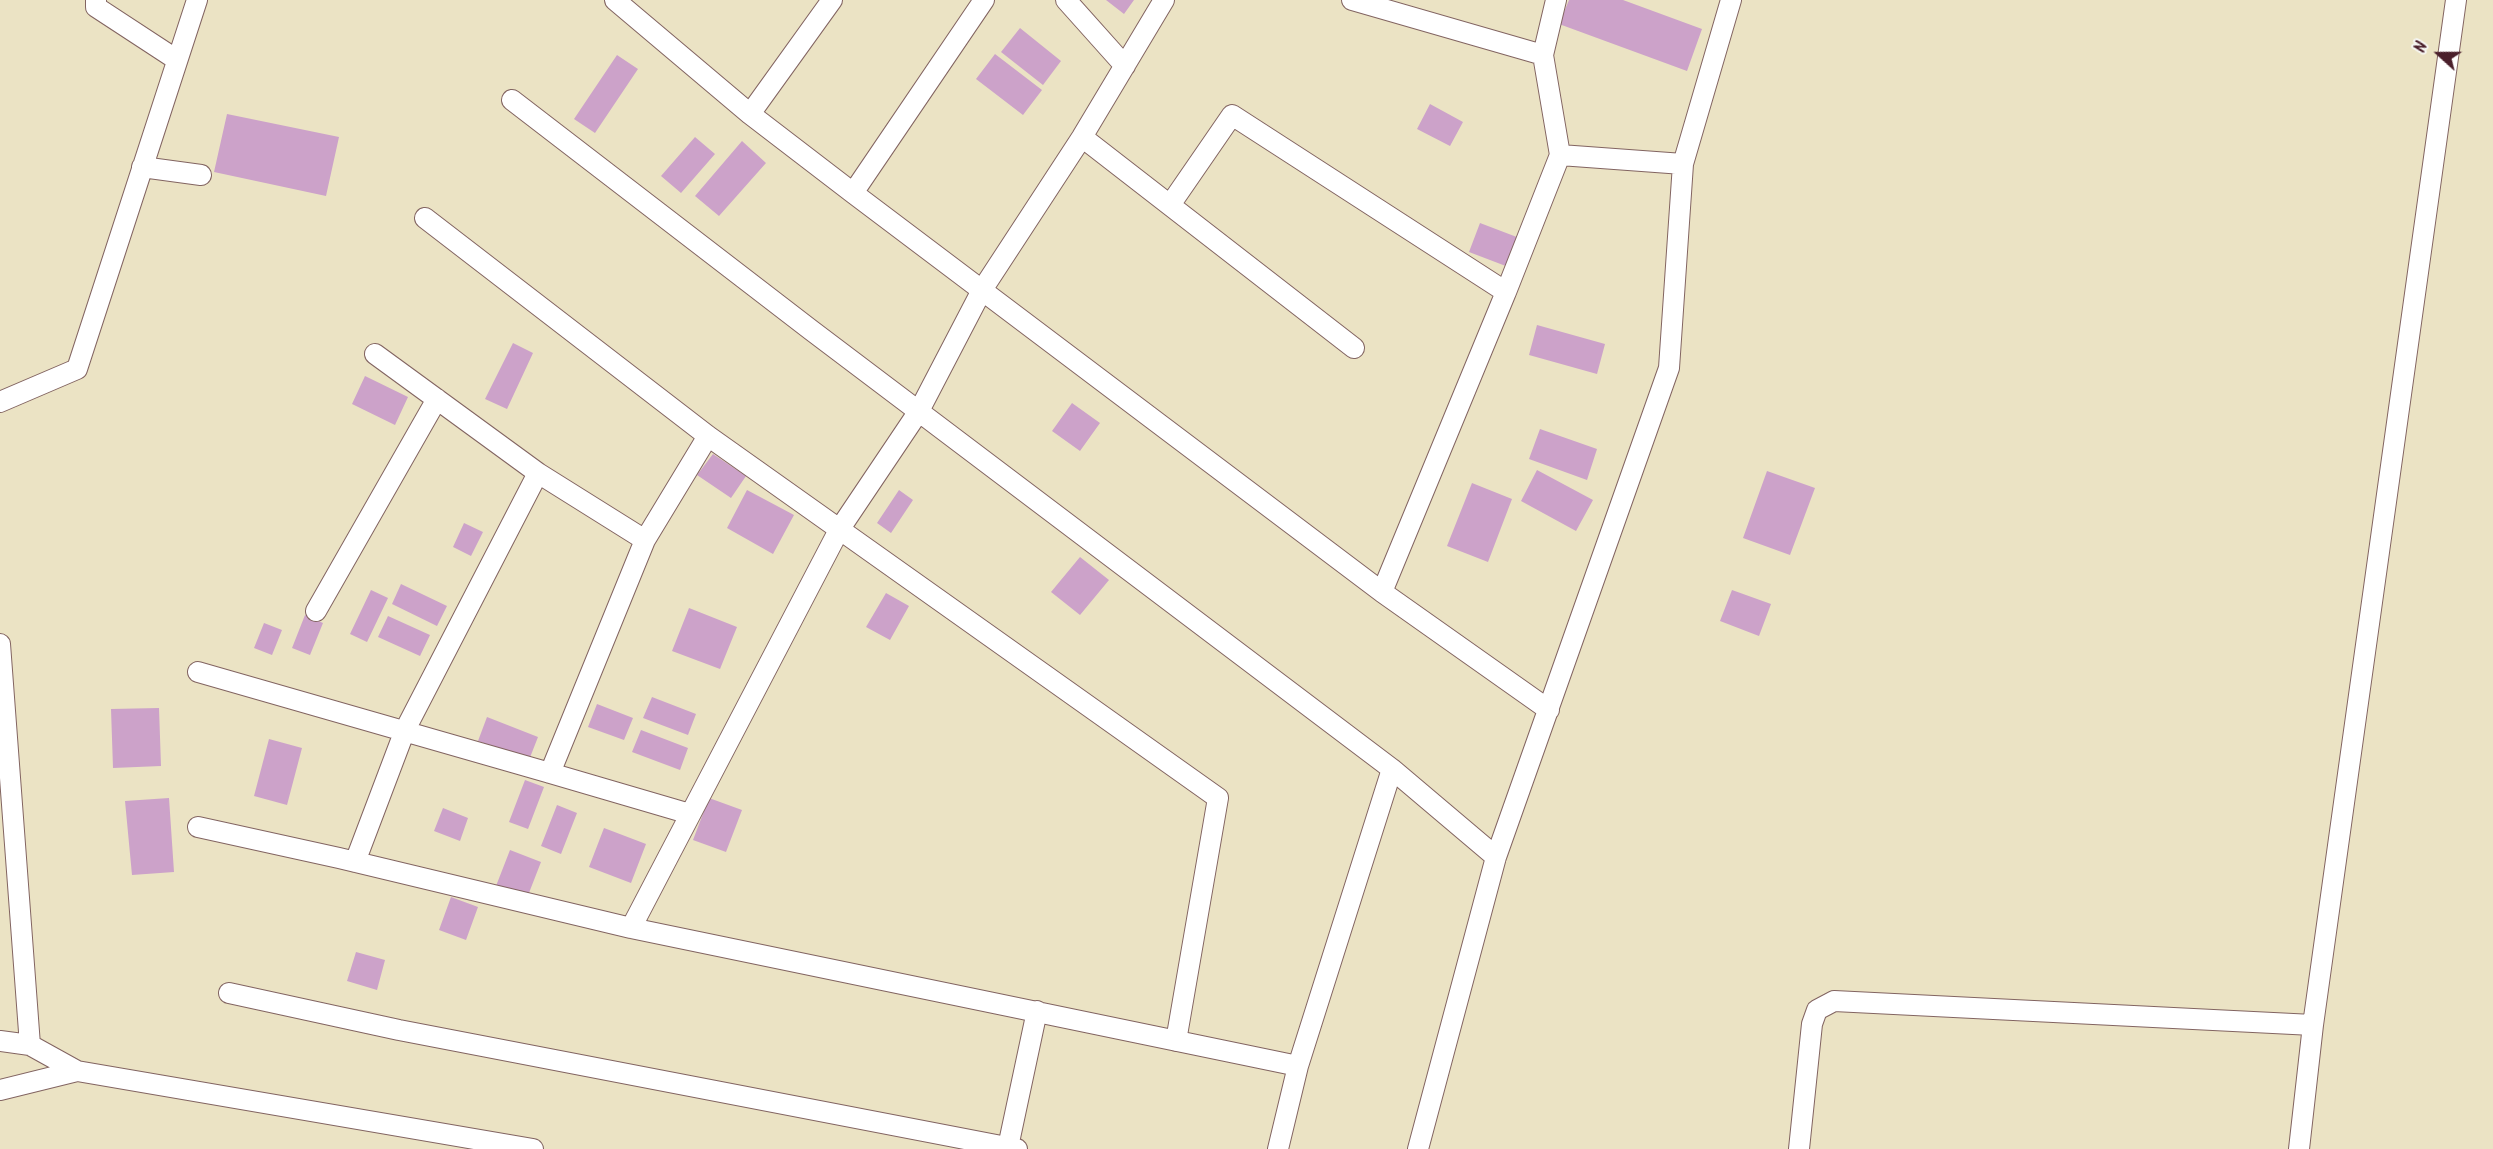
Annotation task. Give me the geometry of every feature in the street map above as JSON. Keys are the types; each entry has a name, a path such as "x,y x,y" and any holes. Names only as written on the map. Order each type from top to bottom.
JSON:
{"lane":[{"path":"96,0 96,7 177,60"},
{"path":"0,402 77,369 197,0"},
{"path":"615,0 750,114 853,193 1382,592 1549,710"},
{"path":"750,114 832,0"},
{"path":"853,193 984,0"},
{"path":"1066,0 1125,66"},
{"path":"630,927 839,530 919,411 982,290 1082,137 1164,0"},
{"path":"1352,0 1543,55"},
{"path":"1382,592 1560,155 1543,55 1556,0"},
{"path":"1418,1149 1496,857 1669,368 1683,164 1731,0"},
{"path":"2299,1149 2313,1025 2456,0"},
{"path":"512,100 1392,769 1496,857"},
{"path":"1170,205 1232,115 1506,292"},
{"path":"1082,137 1354,348"},
{"path":"1560,155 1683,164"},
{"path":"142,167 201,175"},
{"path":"425,218 708,436 1218,798 1176,1041"},
{"path":"375,354 538,474 645,540"},
{"path":"316,611 437,399"},
{"path":"550,773 645,540 708,436"},
{"path":"355,862 405,730 538,474"},
{"path":"0,644 30,1044"},
{"path":"198,672 690,814"},
{"path":"1278,1149 1298,1066 1392,769"},
{"path":"198,827 630,927 1298,1066"},
{"path":"229,993 399,1030 1012,1148 1037,1011"},
{"path":"1799,1149 1812,1024 1817,1010 1834,1001 2313,1025"},
{"path":"0,1041 30,1044 77,1071 533,1149"},
{"path":"0,1090 77,1071"}],"building":[{"path":"1106,0 1134,0 1124,14"},
{"path":"1569,0 1623,0 1702,29 1687,71 1559,24"},
{"path":"1020,28 1061,61 1043,85 1001,52"},
{"path":"995,54 1042,90 1023,115 976,79"},
{"path":"617,55 638,69 595,133 574,119"},
{"path":"1430,104 1463,122 1450,146 1417,129"},
{"path":"227,114 339,137 326,196 214,172"},
{"path":"695,137 715,154 681,193 661,176"},
{"path":"742,141 766,163 719,216 695,196"},
{"path":"1480,223 1522,239 1511,268 1469,252"},
{"path":"1537,325 1605,344 1597,374 1529,355"},
{"path":"513,343 533,353 507,409 485,399"},
{"path":"365,376 408,397 395,425 352,404"},
{"path":"1072,403 1100,423 1080,451 1052,431"},
{"path":"1540,429 1597,449 1587,480 1529,459"},
{"path":"713,454 746,476 731,498 697,475"},
{"path":"1537,470 1593,500 1576,531 1521,501"},
{"path":"1767,471 1815,488 1790,555 1743,538"},
{"path":"1472,483 1512,499 1488,562 1447,546"},
{"path":"747,490 794,515 773,554 727,528"},
{"path":"899,490 913,500 891,533 877,523"},
{"path":"464,523 483,532 471,556 453,547"},
{"path":"1080,557 1109,580 1080,615 1051,592"},
{"path":"401,584 447,606 437,626 392,604"},
{"path":"371,590 388,598 367,642 350,634"},
{"path":"1732,590 1771,604 1759,636 1720,621"},
{"path":"886,593 909,606 890,640 866,627"},
{"path":"689,608 737,627 720,669 672,651"},
{"path":"305,615 323,623 310,655 292,648"},
{"path":"388,616 430,635 420,656 378,637"},
{"path":"264,623 282,630 272,655 254,648"},
{"path":"652,697 696,714 688,735 643,718"},
{"path":"597,704 633,718 624,740 588,727"},
{"path":"159,708 161,766 113,768 111,709"},
{"path":"487,717 538,737 529,760 478,741"},
{"path":"641,730 688,748 680,770 632,752"},
{"path":"269,739 302,748 287,805 254,796"},
{"path":"525,780 544,787 528,829 509,822"},
{"path":"169,798 174,872 132,875 125,801"},
{"path":"709,798 742,810 726,852 693,840"},
{"path":"557,805 577,813 561,854 541,846"},
{"path":"443,808 468,818 460,841 434,831"},
{"path":"604,828 646,844 631,883 589,867"},
{"path":"510,850 541,862 527,898 496,886"},
{"path":"451,897 478,907 466,940 439,930"},
{"path":"356,952 385,960 377,990 347,981"}]}
